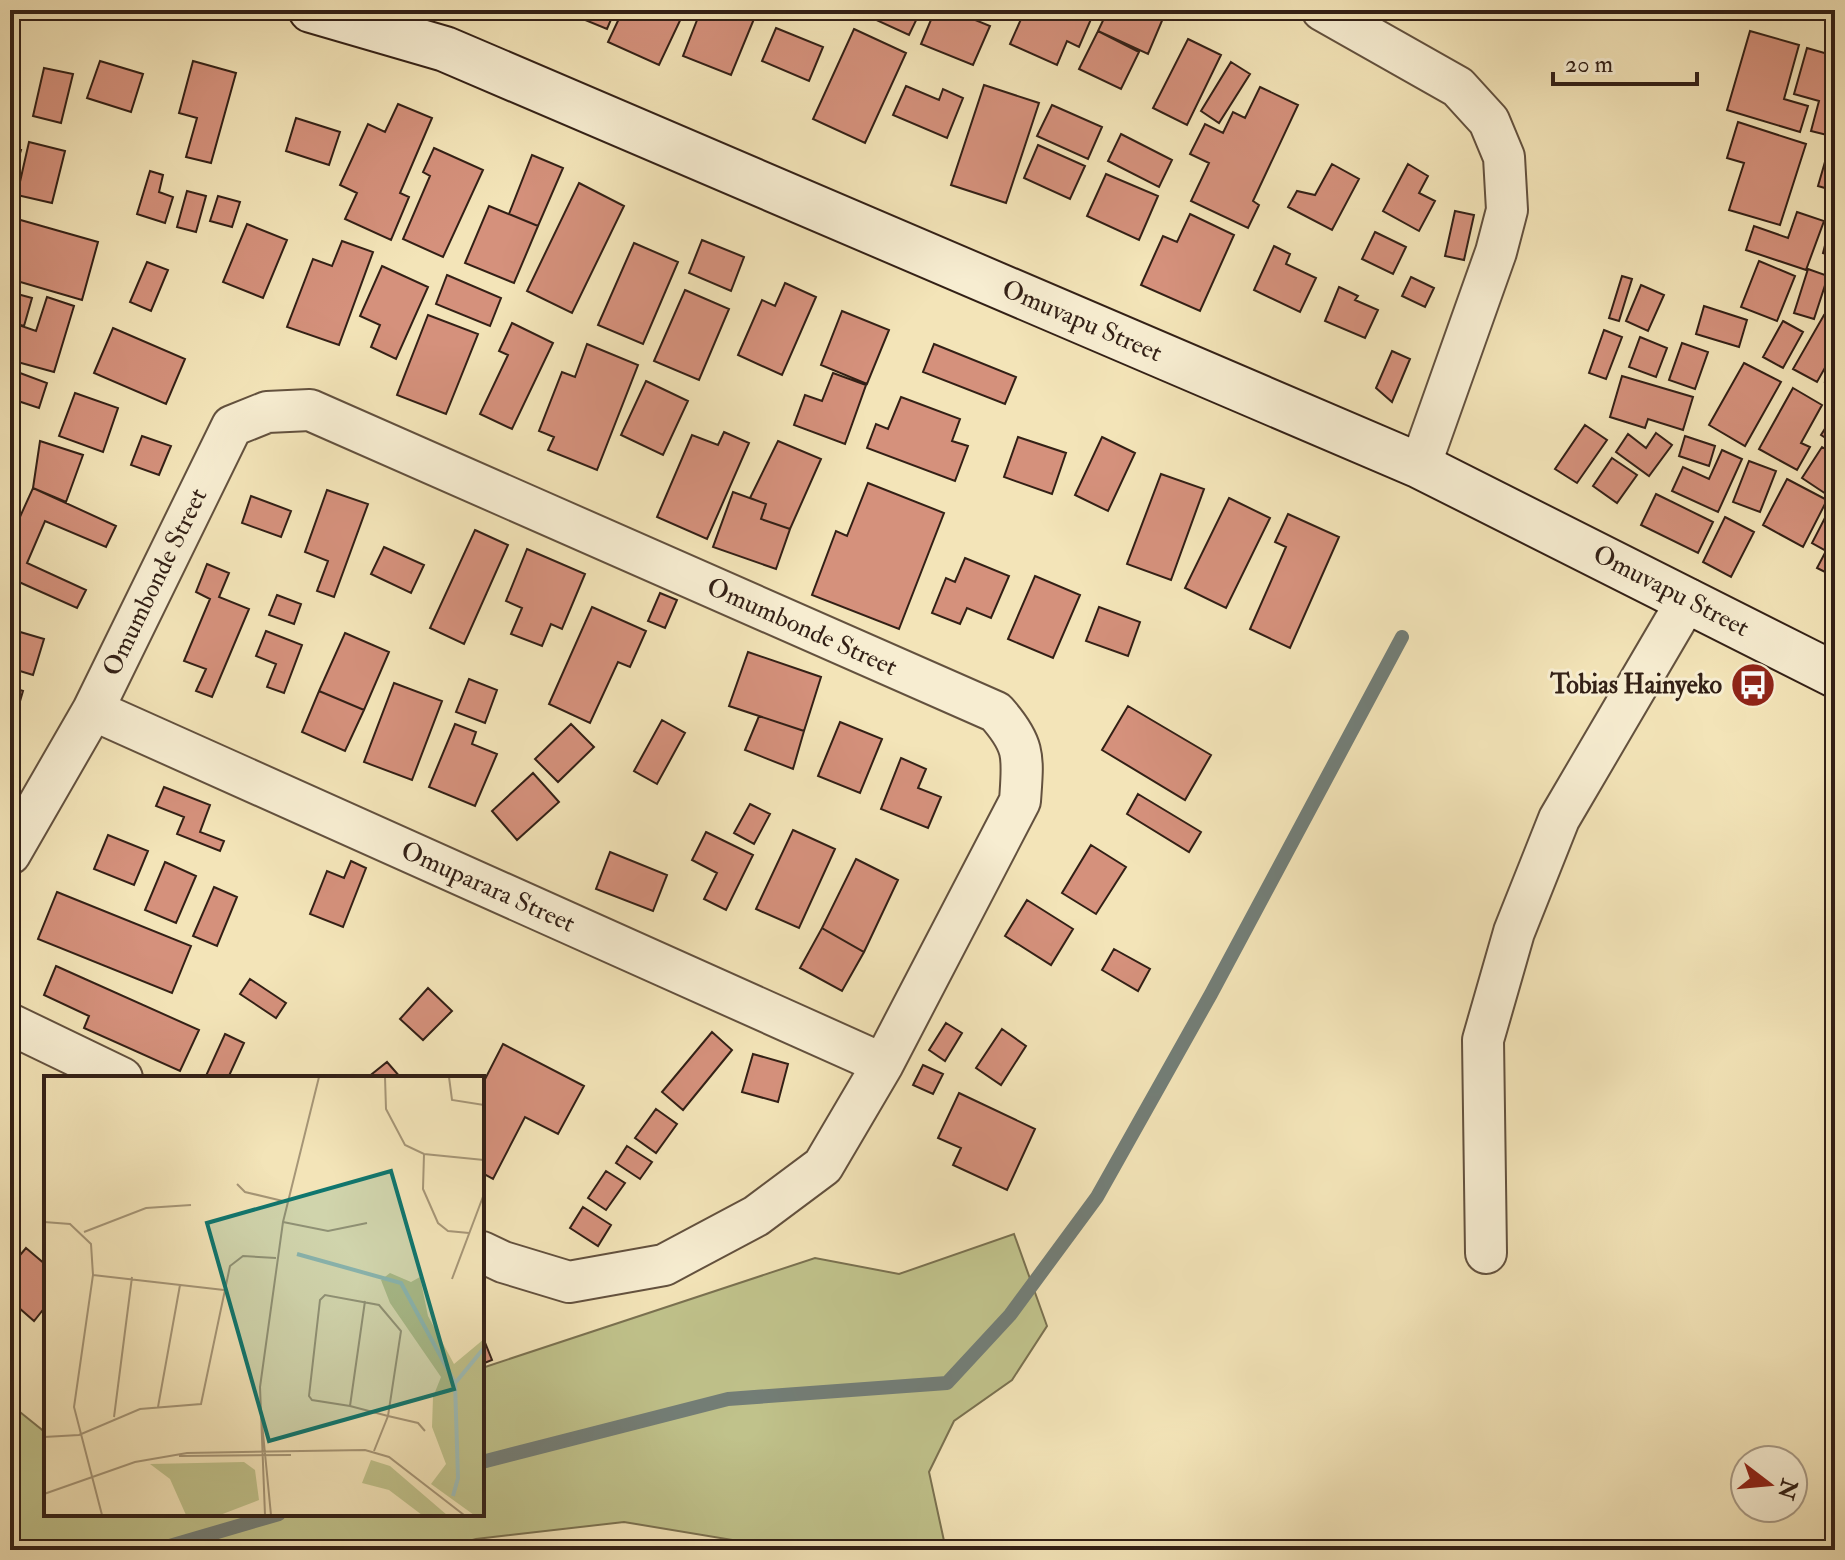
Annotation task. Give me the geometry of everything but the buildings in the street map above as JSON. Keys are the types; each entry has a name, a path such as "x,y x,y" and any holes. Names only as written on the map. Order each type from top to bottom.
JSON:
{"street":[{"name":"Omuvapu Street","path":"311,10 445,49 1420,466 1835,674"},
{"path":"1322,10 1458,87 1489,121 1504,157 1507,210 1496,252 1420,466"},
{"name":"Omumbonde Street","path":"10,854 93,710 232,426 267,412 310,410 996,712 1016,735 1022,763 1020,801 883,1064 823,1166 756,1216 664,1265 569,1282 503,1262 484,1253"},
{"path":"1486,1253 1483,1040 1514,932 1559,819 1688,599"},
{"name":"Omuparara Street","path":"93,710 883,1064"},
{"path":"10,1024 118,1076"}],"green space":[{"path":"1014,1234 1047,1326 1012,1380 954,1421 929,1472 946,1550 793,1550 624,1522 476,1539 437,1550 10,1550 10,1404 44,1431 44,1516 484,1516 484,1367 815,1258 899,1274"}],"waterway":[{"path":"484,1461 728,1399 947,1383 1010,1315 1097,1197 1211,994 1402,637"},
{"path":"156,1550 272,1516"}],"place":[{"name":"Tobias Hainyeko","path":"1753,685"}]}
